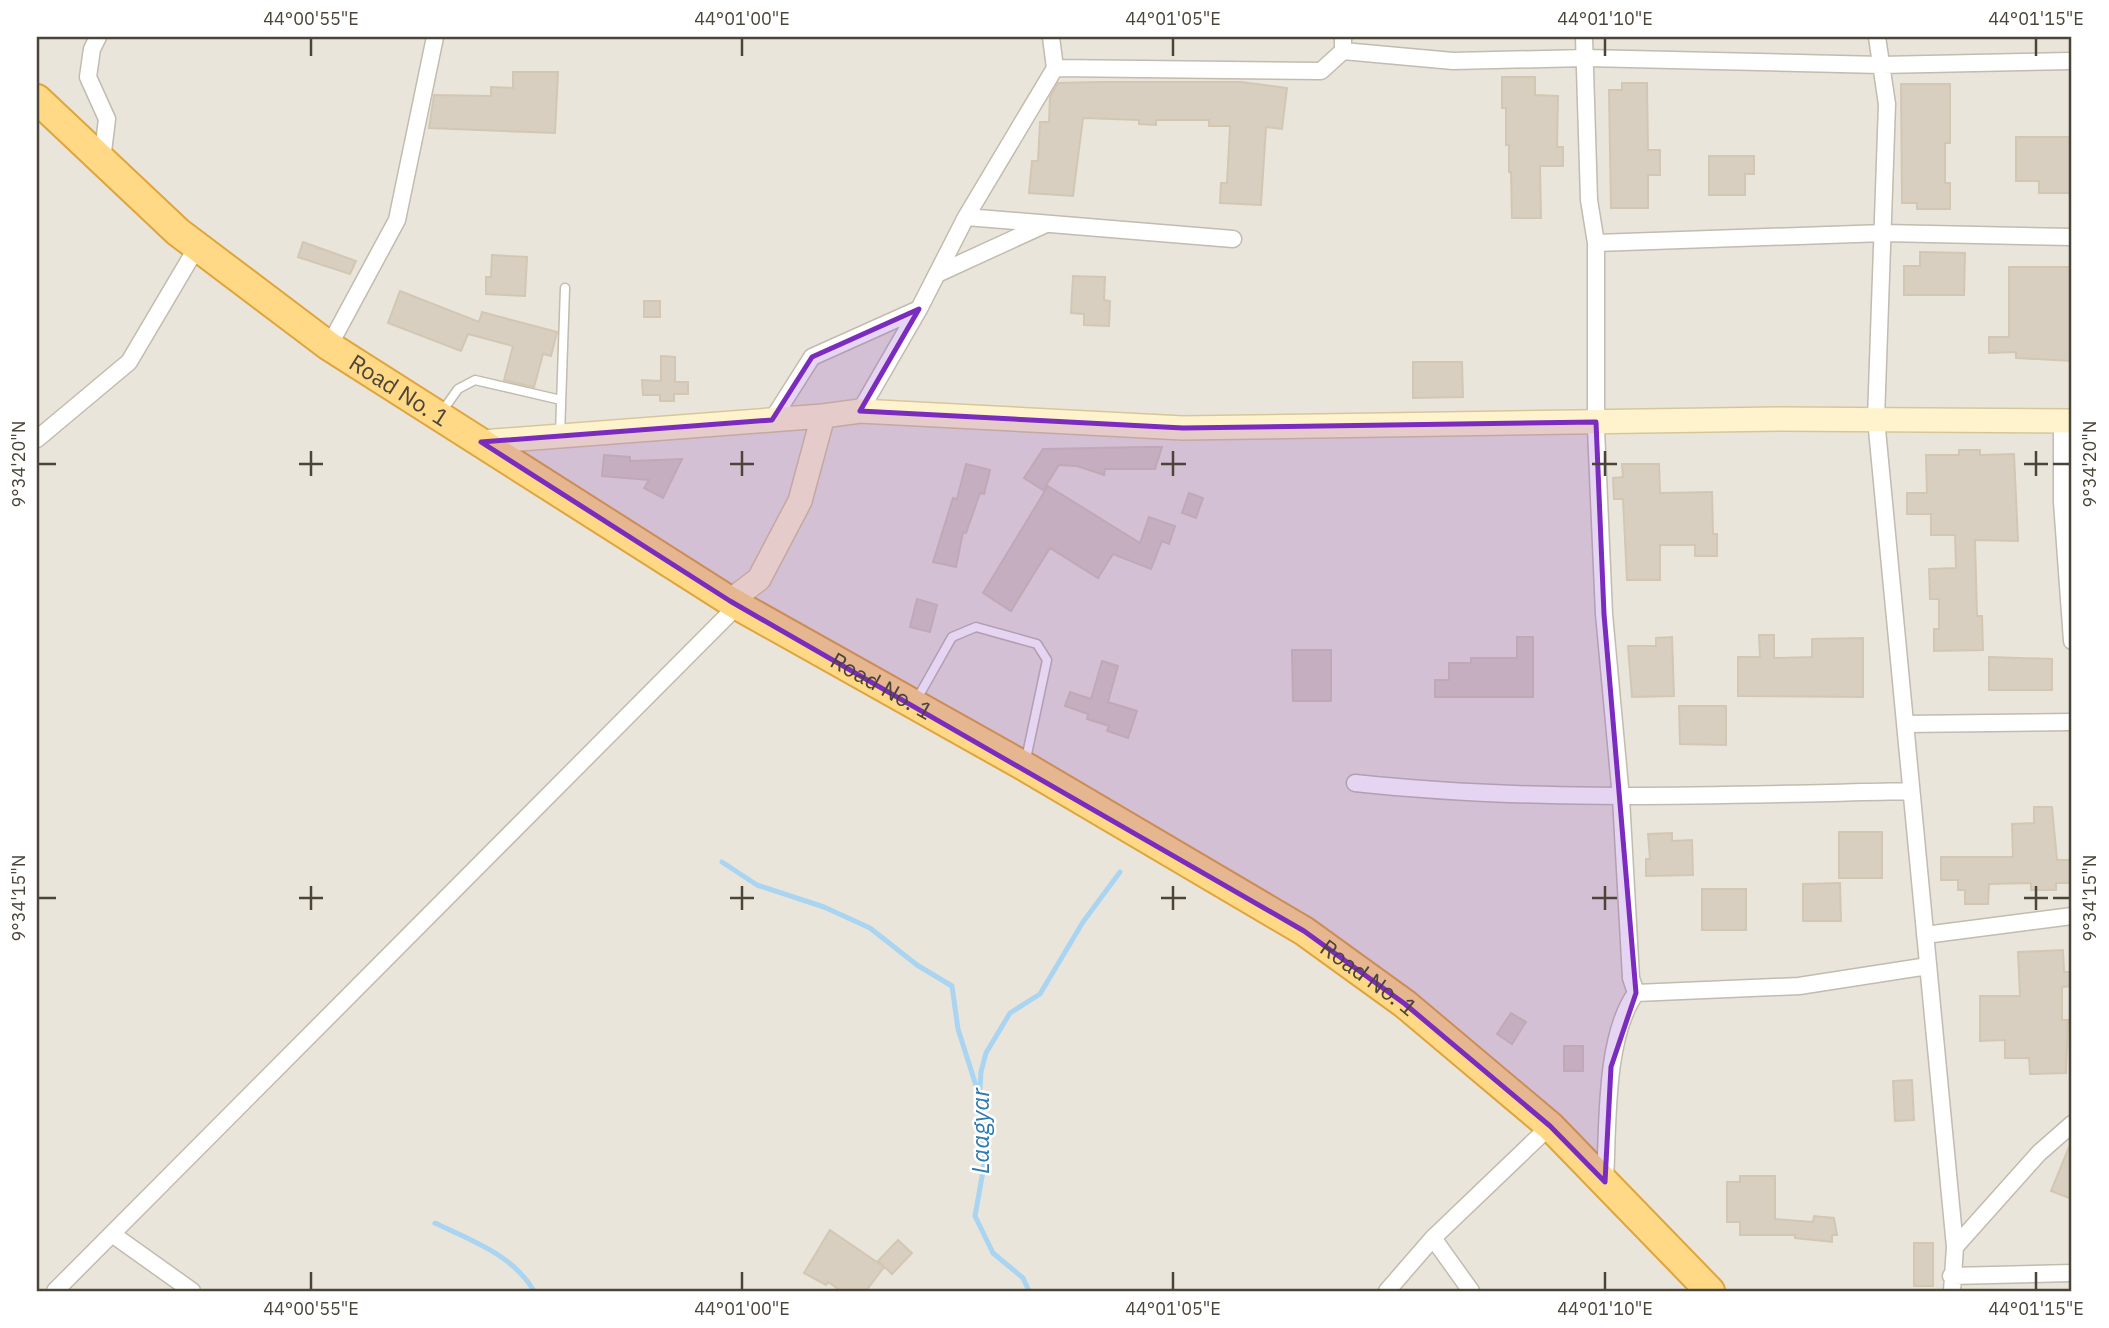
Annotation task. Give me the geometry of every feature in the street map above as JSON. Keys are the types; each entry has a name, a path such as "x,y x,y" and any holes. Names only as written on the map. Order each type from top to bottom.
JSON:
{"highway":[{"name":"Road No. 1","path":"37,99 197,247 329,346 734,602 1024,766 1304,931 1405,1004 1550,1126 1710,1291"}],"main road":[{"path":"481,442 860,411 1183,428 1875,419 2067,421"},
{"path":"734,602 759,579 800,501 823,416"}],"street":[{"path":"98,37 92,49 88,77 107,119 102,160"},
{"path":"329,346 397,220 435,37"},
{"path":"860,411 919,309 966,217 1055,68 1051,37"},
{"path":"1584,37 1589,200 1596,243 1596,422 1604,614 1621,797 1631,978 1636,993"},
{"path":"1877,37 1887,104 1875,419 1955,1247 1951,1284 2072,1273"},
{"path":"1055,68 1321,71 1343,44 1453,61 1586,58 1881,65 2072,61"},
{"path":"966,217 1233,239"},
{"path":"937,274 1048,224"},
{"path":"1596,243 1884,233 2072,237"},
{"path":"37,439 129,362 197,247"},
{"path":"772,420 812,357 919,309"},
{"path":"2067,421 2062,502 2072,641"},
{"path":"55,1291 734,602"},
{"path":"1905,724 2072,722"},
{"path":"1354,783 1443,793 1621,797 1911,791"},
{"path":"1925,935 2072,916"},
{"path":"1636,993 1799,986 1928,966"},
{"path":"1605,1182 1611,1068 1628,1004 1636,993"},
{"path":"1955,1247 2039,1153 2072,1124"},
{"path":"1387,1291 1433,1238 1550,1126"},
{"path":"112,1234 192,1291"},
{"path":"1433,1238 1471,1291"}],"lane":[{"path":"559,437 565,288"},
{"path":"440,416 458,389 475,380 561,400"},
{"path":"914,703 951,637 976,627 1037,644 1047,660 1024,766"}],"highlighted area":[{"path":"919,309 860,411 1183,428 1596,422 1604,614 1636,993 1611,1067 1605,1182 1550,1126 1405,1004 1304,931 730,601 481,442 772,420 812,357"}],"shaded area":[{"path":"37,37 2072,37 2072,1291 37,1291"}],"building":[{"path":"513,72 558,72 555,133 429,128 434,95 491,96 491,87 513,88"},
{"path":"1502,77 1535,77 1535,95 1558,96 1557,147 1563,147 1563,166 1540,166 1541,218 1512,218 1511,172 1509,145 1506,145 1506,108 1502,108"},
{"path":"1241,82 1287,88 1282,129 1266,127 1261,205 1220,203 1221,183 1227,183 1230,126 1209,126 1209,120 1156,120 1156,125 1139,124 1139,120 1083,118 1073,196 1029,193 1032,161 1038,161 1040,122 1049,122 1050,97 1058,83"},
{"path":"1622,83 1647,83 1648,150 1660,150 1660,175 1648,175 1648,208 1611,208 1609,90 1622,90"},
{"path":"1901,84 1950,84 1950,143 1945,143 1945,183 1950,183 1950,209 1917,209 1917,203 1902,203"},
{"path":"2016,137 2072,137 2072,193 2039,193 2039,181 2016,181"},
{"path":"1709,156 1754,156 1754,174 1745,174 1745,195 1709,195"},
{"path":"303,242 356,261 350,274 298,257"},
{"path":"1920,252 1965,253 1964,295 1904,295 1904,266 1920,266"},
{"path":"492,255 527,257 525,296 486,294 486,277 491,277"},
{"path":"2009,267 2072,267 2072,361 2016,358 2016,352 1989,353 1989,337 2009,337"},
{"path":"1073,276 1105,277 1104,300 1110,301 1109,326 1084,325 1084,314 1071,313"},
{"path":"400,291 479,322 482,312 557,332 551,356 543,354 534,387 504,380 513,346 468,334 461,351 388,323"},
{"path":"644,301 660,301 660,317 644,317"},
{"path":"661,356 675,357 675,382 688,382 688,394 674,394 674,401 660,401 660,395 643,395 642,380 661,381"},
{"path":"1413,362 1462,362 1463,397 1413,398"},
{"path":"1162,447 1155,469 1105,469 1104,475 1077,466 1059,465 1043,490 1024,478 1043,449"},
{"path":"1959,450 1980,450 1980,455 2014,454 2018,541 1975,540 1977,616 1982,616 1983,650 1934,651 1934,629 1939,629 1939,599 1930,599 1929,569 1956,568 1955,535 1931,535 1931,514 1907,514 1907,493 1927,493 1926,455 1959,455"},
{"path":"604,455 630,457 630,461 682,459 663,498 644,488 649,480 602,476"},
{"path":"966,464 990,470 984,494 980,493 966,533 963,532 956,567 933,562 953,498 957,499"},
{"path":"1622,464 1659,464 1660,493 1712,492 1713,534 1717,534 1717,556 1695,556 1695,545 1660,545 1660,580 1627,580 1623,499 1614,499 1613,478 1623,477"},
{"path":"1048,486 1140,543 1149,517 1175,526 1169,544 1162,541 1151,569 1113,554 1098,578 1050,548 1011,611 983,593"},
{"path":"1189,493 1203,498 1196,518 1182,513"},
{"path":"917,599 937,605 930,632 910,627"},
{"path":"1759,635 1774,635 1774,658 1812,657 1812,639 1863,638 1863,697 1738,696 1738,657 1760,657"},
{"path":"1517,637 1533,637 1533,697 1435,697 1435,680 1449,680 1449,663 1471,663 1471,658 1517,658"},
{"path":"1672,637 1674,696 1632,697 1628,646 1656,646 1656,638"},
{"path":"1292,650 1331,650 1331,701 1293,701"},
{"path":"1989,657 2052,659 2052,690 1989,690"},
{"path":"1102,661 1118,666 1108,702 1137,711 1128,738 1107,731 1109,726 1087,719 1088,714 1065,706 1070,692 1091,699"},
{"path":"1679,706 1726,706 1726,745 1680,744"},
{"path":"2034,807 2052,807 2057,860 2072,860 2072,883 2056,883 2056,890 2031,890 2031,883 1989,884 1988,904 1965,904 1965,890 1958,890 1958,880 1941,880 1941,857 2013,857 2012,824 2034,823"},
{"path":"1839,832 1882,832 1882,878 1839,878"},
{"path":"1672,833 1672,841 1692,840 1693,875 1646,876 1646,859 1650,859 1648,834"},
{"path":"1840,883 1841,921 1803,921 1803,884"},
{"path":"1702,889 1746,889 1746,930 1702,930"},
{"path":"2063,950 2064,972 2071,972 2072,986 2062,987 2062,1020 2068,1020 2066,1073 2030,1074 2029,1058 2005,1058 2005,1040 1980,1041 1980,996 2020,996 2018,952"},
{"path":"1511,1013 1526,1022 1512,1044 1497,1034"},
{"path":"1564,1046 1583,1046 1583,1071 1564,1071"},
{"path":"1912,1080 1914,1120 1895,1121 1893,1081"},
{"path":"2072,1140 2072,1199 2051,1191"},
{"path":"1740,1176 1775,1176 1775,1219 1813,1222 1814,1216 1834,1218 1837,1235 1832,1235 1832,1242 1795,1238 1795,1235 1740,1235 1740,1222 1727,1222 1727,1182 1740,1182"},
{"path":"830,1230 884,1267 866,1291 841,1291 828,1282 826,1285 804,1273"},
{"path":"898,1240 912,1253 892,1274 878,1261"},
{"path":"1914,1243 1933,1243 1933,1286 1914,1286"}],"waterway":[{"path":"722,862 757,885 824,907 870,928 917,965 952,986 958,1029 978,1092"},
{"name":"Laagyar","path":"1029,1291 1023,1278 993,1253 975,1216 985,1160 979,1106 981,1072 986,1053 1010,1013 1040,994 1083,922 1120,872"},
{"path":"435,1223 503,1258 525,1278 534,1291"}]}
